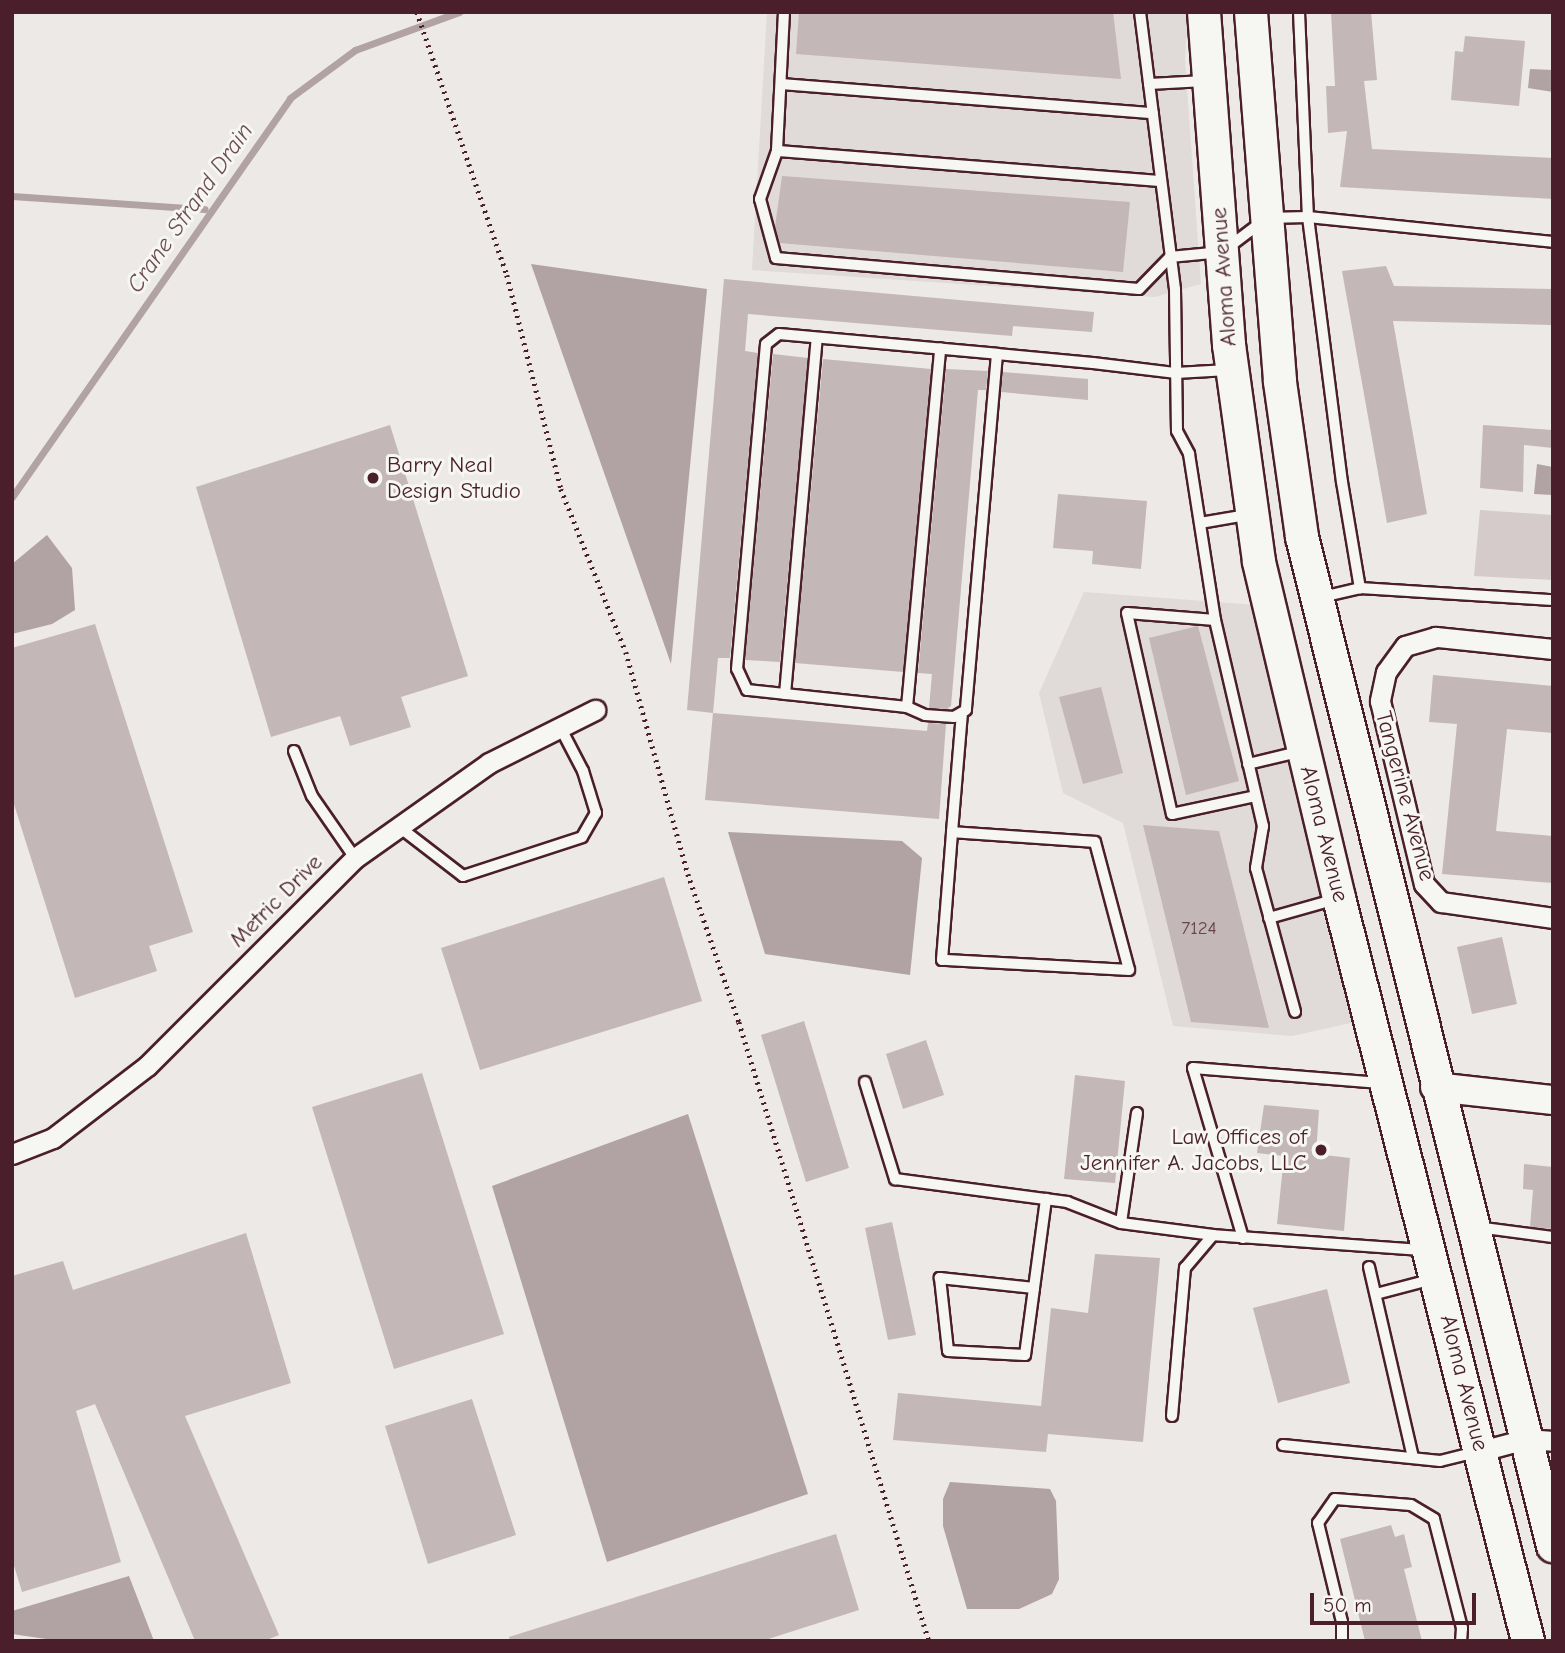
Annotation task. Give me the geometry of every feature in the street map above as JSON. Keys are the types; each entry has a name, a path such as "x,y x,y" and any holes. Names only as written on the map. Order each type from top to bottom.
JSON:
{"main road":[{"name":"Aloma Avenue","path":"1204,12 1232,370 1251,514 1339,898 1528,1641"},
{"name":"Aloma Avenue","path":"1251,12 1286,435 1314,599 1471,1226 1539,1440 1553,1546"},
{"path":"1304,751 1338,776 1367,810"},
{"path":"1339,898 1356,909 1366,930 1398,1056 1412,1073 1435,1087"}],"street":[{"name":"Tangerine Avenue","path":"1553,649 1436,637 1405,646 1386,672 1380,701 1424,884 1441,902 1553,918"},
{"name":"Metric Drive","path":"12,1154 53,1139 147,1066 355,858 489,763 595,710"},
{"path":"1435,1087 1553,1100"},
{"path":"1481,1451 1539,1440"}],"lane":[{"path":"784,12 777,151 760,199 776,258 1139,289 1170,257 1222,252 1267,218 1308,217 1553,242"},
{"path":"1140,12 1175,289 1177,431 1189,454 1215,620 1263,826 1256,868 1295,1012"},
{"path":"1299,12 1308,217 1342,482 1360,588"},
{"path":"1149,84 1209,81"},
{"path":"781,84 1153,113"},
{"path":"777,151 1161,181"},
{"path":"997,354 966,710 954,717 925,715 907,707 747,690 737,669 766,344 779,334 997,354 1176,373 1232,370"},
{"path":"785,694 817,338"},
{"path":"907,707 940,349"},
{"path":"1200,523 1251,514"},
{"path":"1314,599 1360,588 1553,600"},
{"path":"1215,620 1127,613 1172,814 1255,796"},
{"path":"952,832 1095,842 1129,970 942,960 952,832 962,713"},
{"path":"398,826 463,876 582,837 596,813 583,771 560,727"},
{"path":"294,751 312,796 355,858"},
{"path":"1248,764 1304,751"},
{"path":"1269,918 1339,898"},
{"path":"1243,1238 1193,1068 1388,1083"},
{"path":"865,1082 895,1179 1067,1202 1121,1223 1434,1265"},
{"path":"1121,1223 1137,1113"},
{"path":"1034,1288 940,1278 948,1351 1025,1355 1046,1199"},
{"path":"1471,1226 1553,1237"},
{"path":"1172,1416 1185,1268 1213,1236"},
{"path":"1376,1294 1434,1265"},
{"path":"1369,1267 1413,1458"},
{"path":"1283,1445 1440,1461 1481,1451"},
{"path":"1342,1641 1342,1622 1318,1523 1335,1499 1411,1505 1434,1520 1462,1628 1461,1641"}],"path":[{"path":"416,12 507,275 561,489 633,675 688,874 739,1022 929,1641"}],"shaded area":[{"path":"767,12 1188,12 1185,60 1201,284 1155,297 752,270"},
{"path":"1530,69 1553,70 1553,92 1528,88"},
{"path":"531,264 707,289 671,664"},
{"path":"1537,464 1553,467 1553,495 1534,494"},
{"path":"1480,510 1553,515 1553,580 1474,576"},
{"path":"47,535 72,568 75,610 52,624 12,634 12,564"},
{"path":"1084,592 1256,605 1360,1021 1292,1036 1173,1026 1123,823 1063,793 1039,693"},
{"path":"728,832 902,841 922,858 910,975 765,954"},
{"path":"688,1114 808,1494 607,1562 492,1186"},
{"path":"950,1482 1050,1489 1056,1501 1059,1579 1052,1594 1019,1609 967,1609 943,1526 943,1499"},
{"path":"129,1576 154,1641 60,1641 12,1634 12,1611"}],"building":[{"path":"799,12 1113,12 1121,79 796,54"},
{"path":"1331,12 1371,12 1377,80 1364,81 1372,149 1553,158 1553,199 1340,187 1347,131 1328,133 1326,86 1335,86"},
{"path":"1465,36 1525,41 1519,106 1451,100 1455,51 1463,52"},
{"path":"782,176 1130,202 1123,272 780,243 775,227"},
{"path":"1386,266 1394,286 1553,289 1553,325 1393,321 1427,514 1387,523 1342,271"},
{"path":"724,279 1094,312 1092,332 1013,326 1012,336 748,314 745,351 758,353 730,658 718,658 713,713 687,710"},
{"path":"773,354 808,358 780,662 745,660"},
{"path":"823,359 931,369 903,672 795,663"},
{"path":"946,369 988,371 986,390 978,390 951,706 947,709 929,708 932,674 918,673"},
{"path":"1003,372 1088,379 1088,400 1001,392"},
{"path":"390,425 468,676 401,697 411,727 350,746 340,716 271,737 196,487"},
{"path":"1483,425 1553,430 1553,448 1524,445 1523,492 1480,488"},
{"path":"1058,494 1147,501 1141,569 1092,564 1093,551 1053,548"},
{"path":"95,624 193,932 149,946 157,971 75,998 12,798 12,648"},
{"path":"1198,626 1239,781 1186,795 1149,638"},
{"path":"1433,675 1553,686 1553,733 1507,729 1496,831 1553,836 1553,883 1442,874 1457,724 1429,722"},
{"path":"1101,687 1123,773 1083,784 1059,697"},
{"path":"713,713 927,731 928,723 946,724 939,819 705,800"},
{"path":"1143,825 1219,831 1269,1028 1191,1022"},
{"path":"664,877 702,1001 480,1070 441,948"},
{"path":"1502,937 1517,1004 1472,1014 1457,947"},
{"path":"804,1021 849,1168 806,1182 761,1035"},
{"path":"926,1040 944,1095 903,1109 886,1054"},
{"path":"422,1073 504,1334 394,1369 312,1107"},
{"path":"1075,1075 1125,1081 1115,1183 1064,1179"},
{"path":"1264,1105 1319,1110 1316,1154 1350,1158 1344,1231 1277,1224 1284,1156 1257,1153"},
{"path":"1524,1164 1553,1167 1553,1229 1530,1227 1533,1190 1523,1189"},
{"path":"892,1222 916,1335 888,1340 865,1228"},
{"path":"246,1233 291,1383 185,1416 279,1635 264,1641 195,1641 95,1404 76,1411 121,1562 22,1592 12,1559 12,1276 63,1261 73,1290"},
{"path":"1095,1254 1160,1258 1143,1442 1048,1434 1046,1452 893,1440 898,1393 1041,1406 1051,1308 1088,1313"},
{"path":"1327,1289 1350,1383 1278,1403 1253,1308"},
{"path":"472,1399 516,1535 428,1564 385,1426"},
{"path":"1391,1525 1395,1537 1404,1534 1412,1567 1404,1569 1422,1641 1365,1641 1340,1539"},
{"path":"836,1534 859,1610 762,1641 510,1641 509,1637"}],"waterway":[{"name":"Crane Strand Drain","path":"12,497 290,98 355,50 459,12"},
{"path":"12,196 205,209"}],"place":[{"name":"Barry Neal Design Studio","path":"373,478"},
{"name":"Law Offices of Jennifer A. Jacobs, LLC","path":"1321,1150"}]}
